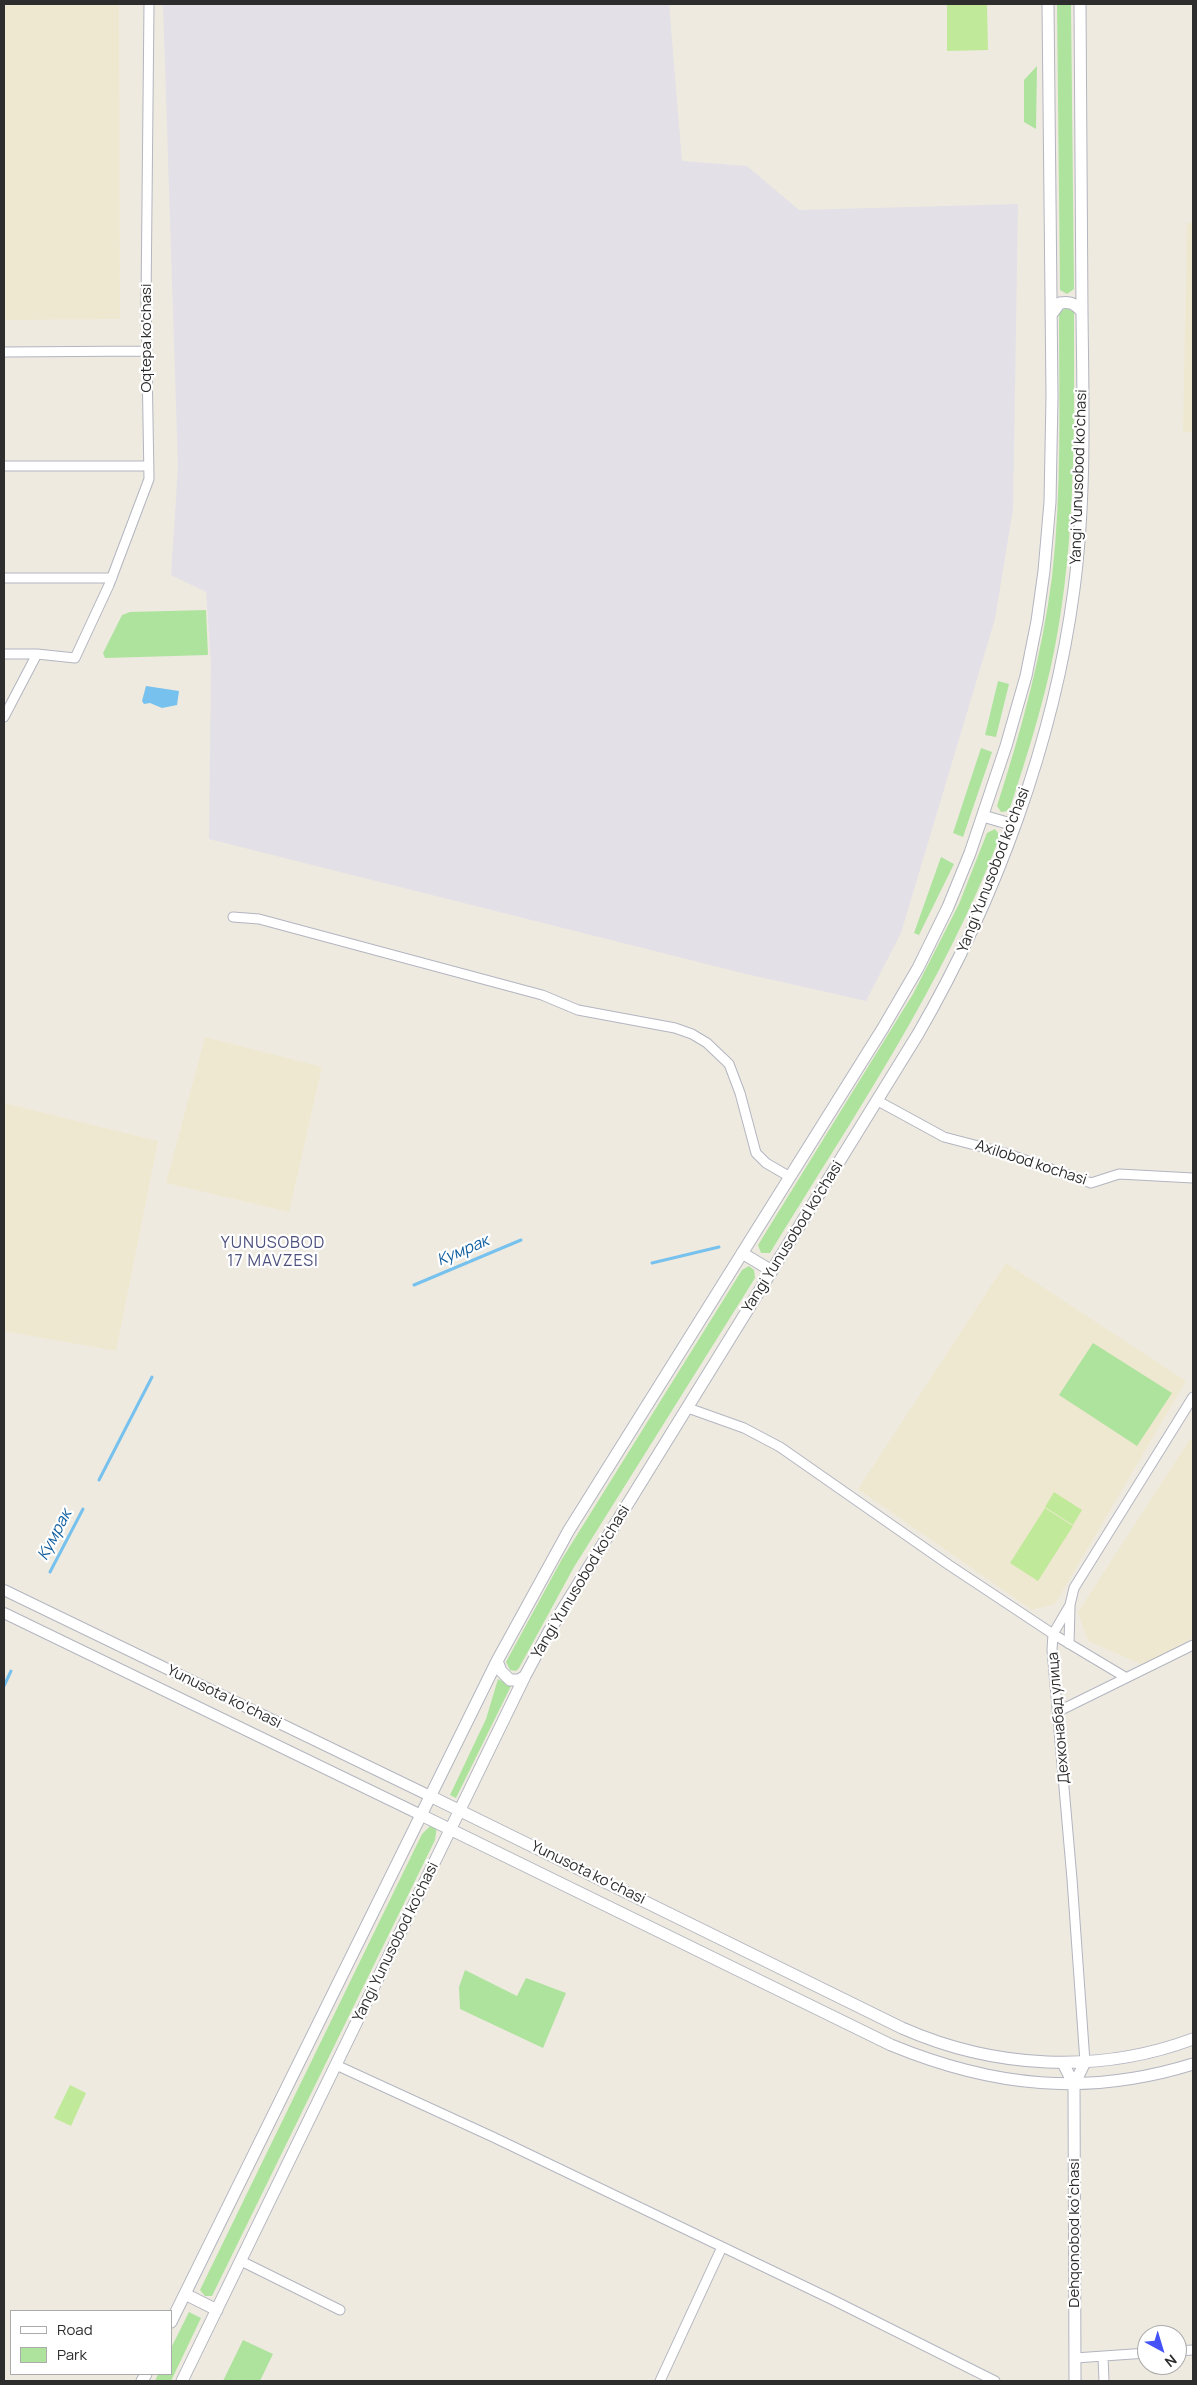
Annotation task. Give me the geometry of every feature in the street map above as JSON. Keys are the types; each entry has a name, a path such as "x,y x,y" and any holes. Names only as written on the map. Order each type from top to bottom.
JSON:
{"main road":[{"name":"Yangi Yunusobod ko'chasi","path":"172,2320 497,1661 569,1530 883,1028 918,968 948,907 983,816 1022,690 1037,621 1044,571 1051,478 1048,4"},
{"name":"Yangi Yunusobod ko'chasi","path":"182,2381 525,1676 548,1633 878,1101 933,1008 955,967 990,887 1014,825 1048,715 1066,637 1074,591 1083,471 1080,4"},
{"path":"1051,315 1060,303 1067,302 1074,303 1082,312"},
{"path":"983,816 1014,825"},
{"path":"742,1253 772,1271"},
{"path":"497,1661 501,1671 510,1680 519,1680 525,1676"},
{"name":"Yunusota koʻchasi","path":"430,1796 925,2038 947,2046 989,2056 1062,2063 1137,2055 1193,2038"},
{"name":"Yunusota koʻchasi","path":"421,1815 891,2045 928,2060 983,2074 1040,2084 1074,2085 1141,2077 1193,2064"},
{"name":"Дехконабад улица","path":"1074,2085 1085,2062"},
{"path":"1062,2063 1074,2085"},
{"name":"Dehqonobod koʻchasi","path":"1074,2085 1075,2381"},
{"path":"185,2294 217,2310"}],"street":[{"name":"Oqtepa ko'chasi","path":"37,654 75,658 112,578 149,479 146,351 149,4"},
{"path":"4,352 146,351"},
{"path":"4,466 149,466"},
{"path":"4,578 112,578"},
{"path":"4,654 37,654 4,717"},
{"path":"233,917 259,919 542,995 578,1010 692,1034 720,1053 729,1064 740,1093 756,1153 766,1163 790,1177"},
{"name":"Axilobod kochasi","path":"878,1101 944,1137 1005,1152 1091,1183 1119,1174 1193,1178"},
{"path":"1069,1644 1070,1605 1074,1588 1193,1397"},
{"name":"Дехконабад улица","path":"688,1408 744,1428 780,1447 949,1565 1053,1634 1052,1650 1059,1711 1085,2062"},
{"name":"Yunusota koʻchasi","path":"4,1590 430,1796"},
{"path":"1070,1605 1053,1634 1125,1678"},
{"name":"Yunusota koʻchasi","path":"4,1612 421,1815"},
{"path":"1059,1711 1193,1645"},
{"path":"336,2065 722,2247 995,2381"},
{"path":"660,2381 722,2247"},
{"path":"241,2260 340,2310"},
{"path":"1075,2358 1137,2354"},
{"path":"1103,2357 1104,2381"}],"shaded area":[{"path":"4,4 119,4 120,319 5,320"},
{"path":"163,4 669,4 682,161 747,166 799,210 1018,204 1013,509 995,619 901,933 866,1001 742,973 209,839 211,662 206,592 171,575 178,467"},
{"path":"1187,223 1193,223 1193,433 1183,431"},
{"path":"205,1037 322,1067 289,1212 166,1183"},
{"path":"4,1103 158,1141 116,1351 4,1331"},
{"path":"1006,1263 1186,1381 1055,1604 1032,1610 858,1489"},
{"path":"1190,1439 1193,1441 1193,1638 1143,1665 1088,1641 1078,1612"}],"green space":[{"path":"947,4 987,4 988,50 947,51"},
{"path":"1057,4 1071,4 1074,289 1067,294 1060,290"},
{"path":"1037,66 1036,129 1024,122 1024,80"},
{"path":"1067,308 1074,312 1074,429 1069,546 1065,585 1055,648 1038,718 1009,811 1001,812 997,806 1037,664 1052,577 1059,478 1059,312"},
{"path":"206,610 208,655 105,658 103,653 122,615 130,612"},
{"path":"998,681 1009,684 996,737 985,735"},
{"path":"981,748 992,752 963,837 953,833"},
{"path":"995,829 1000,836 977,891 952,945 924,998 895,1050 770,1253 761,1253 758,1245 913,994 959,904 987,833"},
{"path":"941,857 954,864 919,935 914,933"},
{"path":"749,1266 754,1270 755,1278 574,1567 519,1668 516,1671 510,1670 506,1662 562,1559 742,1270"},
{"path":"1093,1343 1172,1393 1137,1446 1059,1395"},
{"path":"1054,1492 1082,1510 1073,1525 1045,1507"},
{"path":"1045,1508 1073,1526 1038,1581 1010,1563"},
{"path":"498,1679 511,1686 456,1798 450,1795 486,1719"},
{"path":"432,1824 437,1826 435,1840 212,2296 205,2296 200,2290 422,1834"},
{"path":"465,1970 517,1996 526,1978 566,1993 543,2048 460,2009 459,1987"},
{"path":"70,2085 86,2093 71,2126 54,2118"},
{"path":"189,2312 201,2318 171,2381 155,2381 158,2375 172,2375 172,2346"},
{"path":"243,2340 273,2354 260,2381 223,2381"}],"water":[{"path":"146,686 179,691 177,705 162,708 150,703 144,704 142,701"}],"waterway":[{"name":"Кумрак","path":"414,1285 521,1240"},
{"name":"Кумрак","path":"652,1263 719,1247"},
{"name":"Кумрак","path":"99,1480 152,1377"},
{"name":"Кумрак","path":"50,1572 83,1509"},
{"name":"Кумрак","path":"4,1686 11,1671"}],"district":[{"name":"YUNUSOBOD 17 MAVZESI","path":"273,1253"}]}
